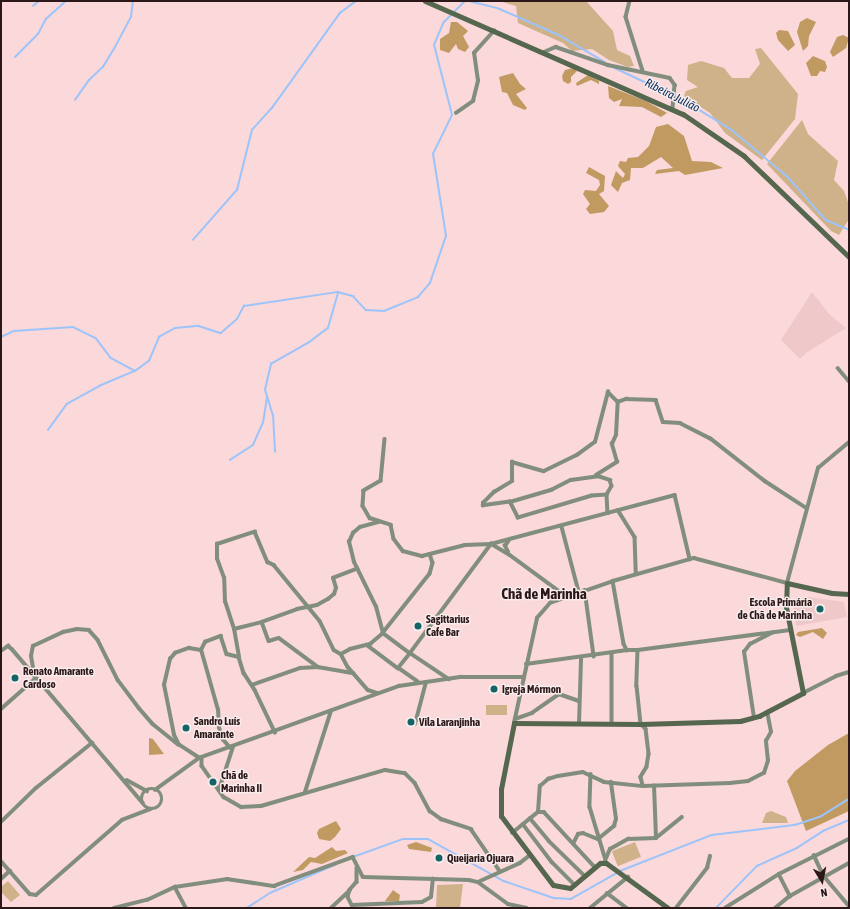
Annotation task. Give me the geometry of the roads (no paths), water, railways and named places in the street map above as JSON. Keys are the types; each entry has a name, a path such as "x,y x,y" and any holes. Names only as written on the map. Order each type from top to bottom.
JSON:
{"street":[{"path":"426,1 673,109 717,135 744,156 849,257"},
{"path":"630,1 626,17 643,72"},
{"path":"456,113 473,101 478,81 474,53 494,31"},
{"path":"544,52 556,47 608,65 670,78 675,85 673,109"},
{"path":"838,368 849,381"},
{"path":"591,476 617,462 612,444 616,435 618,402 608,392 595,442 577,455 544,471 512,462 512,481 494,492 483,503 483,506 510,502 551,490 571,480 591,476 606,477 610,480 612,486 607,495 608,514"},
{"path":"618,402 626,399 656,400 660,418 664,422 680,423 710,438 765,481 805,507"},
{"path":"384,439 381,481 364,491 363,506 370,518 391,526 394,539 403,551 422,556 465,545 491,544 562,527 675,495 690,559"},
{"path":"803,693 786,606 787,583 805,507 818,468 849,442"},
{"path":"510,502 518,518 592,496 607,495"},
{"path":"618,510 635,537 636,574"},
{"path":"379,522 360,528 353,534 349,542 357,569 376,607 383,633 449,679"},
{"path":"562,527 579,592"},
{"path":"275,732 244,673 239,657 234,629 225,602 224,578 217,559 217,544 254,532 268,562 274,565 320,621 334,650 341,654 353,673 368,690 379,694"},
{"path":"509,540 505,546 510,555"},
{"path":"491,544 510,555 554,589 570,595"},
{"path":"398,668 491,544"},
{"path":"341,654 368,645 383,633 430,574 433,563 430,554"},
{"path":"682,817 656,838 628,839 610,849 605,860 576,886 563,889 553,885 512,833 501,816 500,802 522,677 541,613 550,603 570,595 636,574 697,558 787,583 832,593 849,594"},
{"path":"234,629 262,622 297,609 309,607 334,594 336,588 333,578 357,569"},
{"path":"613,581 627,650"},
{"path":"585,590 594,656"},
{"path":"262,622 269,640 279,638 318,667"},
{"path":"35,679 31,656 33,646 63,632 77,628 89,630 98,640 118,680 139,708 153,724 179,745 200,758 202,766 224,797 241,807 261,806 385,770 405,773 415,783 430,811 441,819 471,829 500,870"},
{"path":"526,664 580,659 627,650 638,650 790,630"},
{"path":"754,718 744,652 750,644 775,631"},
{"path":"232,748 223,740 219,728 218,710 201,650 205,642 221,636 227,654 239,657"},
{"path":"368,645 418,682"},
{"path":"1,651 8,646 12,649 35,679 121,775 143,803 151,809"},
{"path":"179,745 174,734 164,684 169,666 176,653 189,648 201,650"},
{"path":"638,650 637,686 641,724 646,729 649,754 647,767 641,777 643,786"},
{"path":"612,653 612,724"},
{"path":"579,724 580,659"},
{"path":"252,686 300,668 318,667 353,673"},
{"path":"515,721 579,724 641,724 754,718 836,676 849,672"},
{"path":"121,775 146,791 155,790 200,758 232,748 379,694 418,682 449,679 522,677"},
{"path":"1,709 35,679"},
{"path":"415,724 426,682"},
{"path":"515,721 532,713 559,694 579,701"},
{"path":"305,792 332,711"},
{"path":"538,812 540,786 548,779 584,772 591,774 604,782 643,786 730,783 748,780 764,773 768,761 766,741 771,732 767,712"},
{"path":"1,822 36,788 92,743"},
{"path":"219,790 232,748"},
{"path":"193,762 202,766"},
{"path":"591,774 590,807 605,860 667,908"},
{"path":"598,839 614,826 616,819 611,782"},
{"path":"654,786 656,838"},
{"path":"1,861 30,894 36,895 122,820 151,809 158,808 162,801 161,794 155,790"},
{"path":"143,803 143,797 146,791"},
{"path":"512,833 538,812 544,812 596,867"},
{"path":"530,818 549,841 586,876"},
{"path":"522,824 552,862 576,886"},
{"path":"573,844 574,839 582,833 598,839"},
{"path":"726,908 779,874 814,855 849,839"},
{"path":"814,855 824,876 848,903"},
{"path":"478,882 500,870 520,863 529,856"},
{"path":"676,908 707,868 710,856"},
{"path":"114,908 146,900 175,887 227,879 256,883 268,887 353,857 363,878 470,880 478,882 498,899 527,908"},
{"path":"331,908 357,882 356,864"},
{"path":"775,908 790,896 824,876 849,864"},
{"path":"1,879 10,871"},
{"path":"779,874 790,896"},
{"path":"593,907 626,877"},
{"path":"350,890 348,897 352,905 422,902 431,897 433,879"},
{"path":"175,887 186,908"},
{"path":"607,893 626,908"}],"waterway":[{"path":"33,6 39,1"},
{"path":"15,57 38,34 46,19 66,1"},
{"path":"75,100 89,80 103,67 114,49 131,17 133,1"},
{"path":"193,240 237,190 252,130 272,108 340,13 356,1"},
{"path":"454,12 465,1"},
{"name":"Ribeira Julião","path":"469,1 500,9 559,35 605,62"},
{"path":"1,337 14,331 73,327 96,338 111,358 135,371 149,361 159,337 175,328 199,326 221,333 237,319 244,306 338,292 353,296 366,310 384,311 418,297 430,283 446,236 433,154 452,115 434,45 444,22 451,15"},
{"name":"Ribeira Julião","path":"615,68 685,101 732,130 788,177 826,220 849,230"},
{"path":"275,452 273,416 265,390 271,364 308,343 328,328 338,293"},
{"path":"48,430 67,404 99,386 135,371"},
{"path":"230,460 253,445 263,423 267,398"},
{"path":"620,871 712,835 795,825 820,817 849,799"},
{"path":"716,908 757,866 797,848 823,831 849,820"},
{"path":"353,857 403,839 428,839 504,881 554,898 571,899 617,873"},
{"path":"247,908 270,893 335,865"}],"place":[{"name":"Escola Primária de Chã de Marinha","path":"820,609"},
{"name":"Sagittarius Cafe Bar","path":"418,626"},
{"name":"Renato Amarante Cardoso","path":"15,678"},
{"name":"Igreja Mórmon","path":"494,689"},
{"name":"Vila Laranjinha","path":"411,722"},
{"name":"Sandro Luís Amarante","path":"186,728"},
{"name":"Chã de Marinha II","path":"213,782"},
{"name":"Queijaria Ojuara","path":"439,858"}],"district":[{"name":"Chã de Marinha","path":"544,594"}]}
